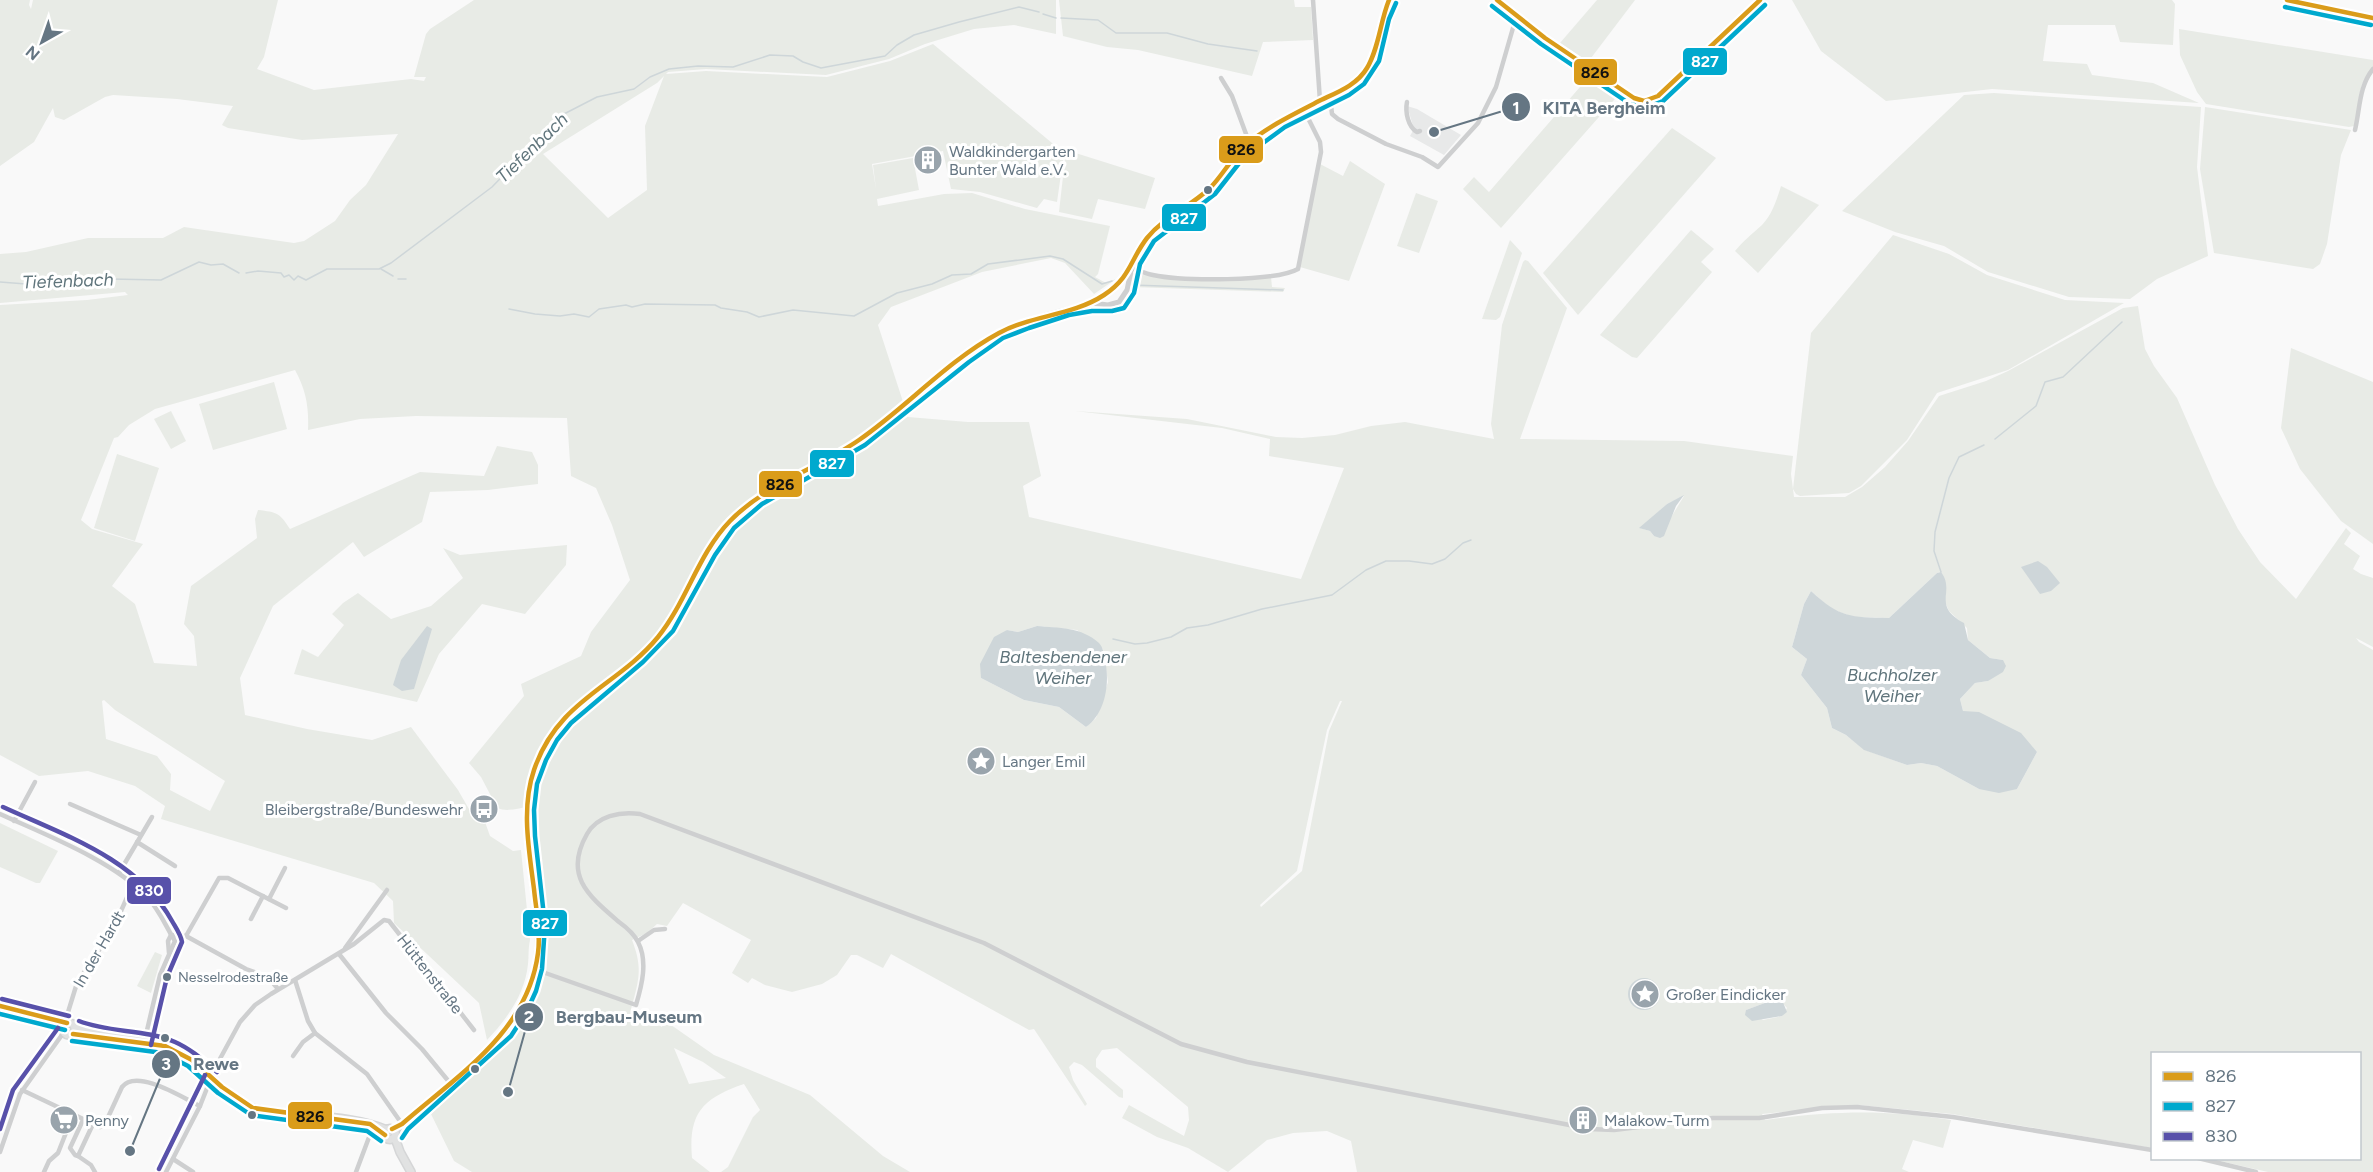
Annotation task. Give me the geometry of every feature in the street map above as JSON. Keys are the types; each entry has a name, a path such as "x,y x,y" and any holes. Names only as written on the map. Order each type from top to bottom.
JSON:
{"main road":[{"path":"0,1006 65,1026 72,1023 74,1031"},
{"path":"65,1026 67,1035 74,1031 165,1046 177,1051 192,1060 235,1098 253,1108 371,1128 391,1134 411,1172"}],"street":[{"path":"1313,0 1320,101"},
{"path":"1102,304 1101,300 1105,295 1131,268 1148,236 1209,188 1249,142 1346,88 1366,71 1377,44 1382,17 1389,0"},
{"path":"1497,0 1545,38 1634,98 1644,101 1658,96 1760,0"},
{"path":"2287,0 2373,18"},
{"path":"1330,96 1332,114 1338,119 1386,144 1422,157 1438,167 1478,123 1496,87 1517,14"},
{"path":"2355,130 2362,89 2373,69"},
{"path":"1221,78 1232,96 1249,142"},
{"path":"1407,102 1409,124 1417,132 1420,131"},
{"path":"1131,268 1153,275 1228,280 1284,274 1298,269 1321,152 1320,142 1304,110"},
{"path":"1090,303 1119,303 1127,290 1131,268"},
{"path":"1118,284 1125,285 1127,290"},
{"path":"391,1134 491,1047 519,1013 529,992 538,954 538,930 526,819 530,784 536,764 555,729 585,697 641,654 659,636 712,545 728,523 747,504 770,489 831,459 854,444 978,345 1006,329 1047,314 1090,303 1105,295"},
{"path":"14,821 35,782"},
{"path":"70,804 141,835"},
{"path":"534,969 636,1005 643,978 643,959 638,941 629,930 590,898 582,885 577,869 579,851 590,828 611,815 626,812 640,814 974,939 1181,1044 1247,1062 1590,1129 1614,1130 1705,1119 1759,1118 1822,1108 1857,1107 1953,1117 2151,1150"},
{"path":"0,814 119,873 154,905 175,941 160,975 144,1043"},
{"path":"119,873 152,817"},
{"path":"137,842 175,866"},
{"path":"269,899 285,868"},
{"path":"186,936 219,878 228,878 286,908"},
{"name":"In der Hardt","path":"0,1152 2,1139 22,1090 65,1026 77,982 113,929 133,884"},
{"path":"166,1172 200,1106 228,1041 240,1022 255,1005 278,989 341,952 387,890"},
{"path":"251,918 263,896"},
{"name":"Hüttenstraße","path":"341,952 384,920 389,921 474,1030"},
{"path":"638,941 654,930 665,929"},
{"path":"171,935 186,936 232,963 268,977 278,989"},
{"path":"341,952 386,1013 422,1049 450,1083"},
{"path":"295,980 308,1021 315,1033 367,1074 402,1124"},
{"path":"293,1056 303,1042 315,1033"},
{"path":"22,1090 93,1124 104,1126 122,1087 127,1083 145,1081 200,1106"},
{"path":"44,1172 49,1161 58,1153 73,1115"},
{"path":"83,1119 70,1148 73,1154 92,1166 94,1172"},
{"path":"78,1156 93,1124"},
{"path":"356,1172 371,1128"},
{"path":"174,1159 193,1172"},
{"path":"2206,1160 2256,1172"}],"shaded area":[{"path":"0,0 30,0 31,9 33,0 278,0 264,57 257,69 314,90 411,79 424,81 426,77 414,77 426,34 474,0 1056,0 1056,34 1014,25 974,29 925,44 889,59 826,75 706,69 666,74 706,71 827,77 890,61 933,44 1064,153 1057,202 1044,199 1037,208 980,192 951,189 943,151 872,164 876,189 873,165 913,158 919,190 877,199 878,206 944,194 972,193 1025,209 1110,226 1098,274 1095,277 1106,283 1116,279 1094,294 1065,263 1051,258 982,272 891,307 878,325 908,417 968,422 1029,422 1041,476 1023,486 1029,517 1301,579 1344,468 1269,456 1270,439 1222,428 1075,411 1187,419 1276,437 1302,438 1335,435 1371,426 1405,422 1494,439 1491,424 1502,325 1525,260 1567,308 1520,439 1684,441 1793,456 1791,474 1794,497 1845,497 1862,487 1885,467 1908,441 1939,396 1986,381 2123,308 2138,306 2145,349 2177,398 2215,485 2238,529 2260,562 2296,599 2346,528 2351,533 2344,544 2360,556 2353,569 2373,578 2373,647 2356,638 2373,650 2373,1172 2268,1172 2215,1160 2361,1160 2361,1052 2151,1052 2151,1148 1952,1114 1858,1105 1762,1114 1765,1120 1858,1112 1927,1116 1951,1120 1943,1148 1913,1140 1902,1169 1909,1172 1357,1172 1351,1141 1327,1131 1293,1133 1267,1140 1228,1172 1188,1148 1157,1137 1122,1118 1129,1105 1184,1136 1189,1120 1188,1107 1117,1048 1102,1050 1096,1059 1096,1067 1123,1090 1123,1098 1082,1065 1074,1062 1069,1067 1073,1080 1087,1104 1085,1106 1034,1029 1029,1030 891,954 883,968 857,955 851,955 837,975 822,984 792,992 765,985 752,978 748,983 732,973 751,940 683,903 667,926 657,924 647,933 632,940 638,959 639,974 631,1009 662,1027 664,1020 714,1055 810,1095 883,1156 910,1172 721,1172 728,1167 753,1117 760,1110 744,1084 708,1102 696,1119 691,1142 692,1158 710,1172 472,1172 454,1161 431,1114 513,1035 533,997 546,956 542,952 531,806 503,810 492,805 487,801 491,796 481,777 469,763 524,696 521,684 581,656 591,632 630,580 612,525 596,488 571,476 567,418 416,416 360,419 308,430 306,399 295,370 155,409 129,425 118,437 114,438 81,520 92,529 143,544 112,586 135,604 154,663 197,666 194,636 184,624 191,586 257,538 255,519 258,510 277,514 290,529 420,472 484,476 497,446 532,452 538,465 538,484 488,490 430,492 422,522 364,557 353,542 273,606 240,678 245,715 372,740 411,727 458,790 473,816 485,822 490,836 513,851 521,850 530,940 528,964 519,996 487,1040 479,1003 394,923 393,901 374,883 161,819 165,806 135,786 88,771 39,776 0,755 0,305 128,295 125,292 0,303 0,254 26,252 88,238 163,238 184,227 294,243 304,241 335,221 350,200 366,185 398,134 302,140 228,128 222,125 233,106 177,99 113,95 105,97 64,120 55,117 53,108 34,142 0,166","holes":["664,76 645,126 647,190 608,218 543,154 657,83","1684,496 1670,519 1654,536 1650,531 1640,528 1667,504","1941,572 1946,588 1945,602 1949,611 1967,628 1968,640 1990,658 2003,660 1988,681 1975,683 1960,699 1963,711 2037,752 2017,789 1979,789 1937,766 1921,763 1907,765 1865,750 1846,735 1832,728 1827,708 1801,675 1807,659 1792,647 1804,604 1811,591 1831,609 1853,617 1889,618 1937,573","1037,626 1077,630 1103,649 1108,682 1096,718 1086,727 1059,707 1024,700 981,678 1007,630 1018,632","104,700 115,710 225,781 210,811 170,790 171,774 157,756 106,739 102,701","1342,701 1329,731 1302,871 1261,907 1260,905 1297,871 1327,730","1778,998 1787,1008 1782,1016 1763,1020 1746,1010","674,1048 703,1062 726,1078 689,1084"]},
{"path":"1059,0 1294,0 1295,7 1311,7 1313,40 1263,42 1252,76 1138,50 1107,47 1063,36"},
{"path":"1597,0 1635,0 1588,62 1560,43"},
{"path":"1792,0 2172,0 2175,4 2173,45 2120,42 2115,25 2048,25 2043,61 2087,64 2092,75 2153,83 2199,103 1992,89 1886,101 1821,51"},
{"path":"2179,29 2373,60 2373,68 2361,88 2354,126 2206,104 2197,92 2180,55"},
{"path":"1593,72 1621,92 1501,228 1463,189 1474,177 1489,192"},
{"path":"1994,93 2201,107 2197,167 2208,256 2157,279 2130,299 2069,297 1988,272 1944,246 1895,232 1842,211 1964,95"},
{"path":"1407,106 1417,109 1461,135 1444,155 1410,136 1414,129"},
{"path":"2205,107 2351,130 2341,155 2327,244 2320,264 2313,269 2214,253 2200,169"},
{"path":"1672,128 1716,158 1578,315 1543,273"},
{"path":"1066,150 1155,178 1145,209 1098,199 1092,219 1059,212"},
{"path":"1350,161 1385,184 1349,281 1300,267 1320,164 1343,176"},
{"path":"1781,186 1819,205 1758,273 1735,251 1769,217"},
{"path":"1416,193 1438,201 1419,253 1397,246"},
{"path":"1691,230 1714,249 1701,262 1712,272 1637,358 1632,357 1600,335"},
{"path":"1893,235 1949,254 1987,275 2065,300 2124,303 2008,370 1937,393 1907,440 1861,486 1849,493 1800,496 1793,489 1811,333"},
{"path":"1510,240 1522,253 1500,317 1496,320 1482,319"},
{"path":"1132,273 1228,281 1271,277 1272,287 1285,288 1283,292 1131,287"},
{"path":"2291,348 2373,382 2373,544 2341,521 2300,469 2281,428"},
{"path":"274,382 287,429 213,450 199,404"},
{"path":"171,411 186,441 171,449 154,419"},
{"path":"117,454 159,468 135,541 94,528"},
{"path":"567,545 566,565 525,614 482,604 439,654 417,702 294,674 302,649 318,657 344,625 332,614 358,593 391,619 431,606 463,578 443,548 460,555"},
{"path":"0,823 58,851 40,883 0,867"},
{"path":"155,952 162,955 151,993 137,986"}],"water":[{"path":"1684,495 1676,506 1664,536 1660,538 1654,536 1650,531 1639,528 1667,504"},
{"path":"2038,561 2047,567 2060,583 2051,591 2040,594 2021,567"},
{"name":"Buchholzer Weiher","path":"1941,572 1945,579 1946,604 1954,616 1964,623 1968,640 1990,658 2003,660 2006,666 2003,672 1988,681 1975,683 1960,699 1963,711 1979,712 2021,733 2037,752 2017,789 1999,793 1979,789 1937,766 1921,763 1907,765 1864,750 1846,735 1832,728 1827,708 1801,675 1807,659 1792,647 1804,604 1811,591 1830,606 1846,614 1889,618 1937,573"},
{"path":"427,626 432,629 414,689 402,691 393,685 401,660"},
{"name":"Baltesbendener Weiher","path":"1037,626 1077,631 1092,638 1101,646 1107,678 1105,696 1098,714 1086,727 1059,707 1024,700 981,678 980,664 994,637 1007,630 1018,632"},
{"path":"1644,978 1655,983 1660,994 1655,1005 1644,1010 1633,1005 1628,994 1633,983"},
{"path":"1778,998 1782,1000 1787,1012 1782,1016 1752,1021 1745,1015 1746,1010"}],"waterway":[{"name":"Tiefenbach","path":"246,273 258,271 281,273 284,277 289,275 294,280 298,276 306,280 327,269 379,269 391,263 492,187 562,115 597,97 634,89 650,77 669,69 698,66 733,67 770,55 793,56 821,68 885,56 897,45 914,35 959,22 1019,7 1039,12"},
{"name":"Tiefenbach","path":"1043,14 1056,18"},
{"name":"Tiefenbach","path":"1061,18 1098,20 1116,33 1167,33 1208,44 1257,51"},
{"path":"509,309 535,314 560,316 574,314 589,317 599,309 626,305 632,307 645,304 715,305 759,317 793,310 854,316 897,293 932,284 952,275 971,274 988,264 1050,256 1063,259 1102,284 1112,281"},
{"name":"Tiefenbach","path":"0,282 26,284 60,278 161,280 199,262 211,265 223,264 239,273"},
{"path":"381,269 393,276"},
{"path":"398,279 406,279"},
{"path":"1132,285 1283,290"},
{"path":"1995,439 2036,406 2045,382 2063,377 2122,322"},
{"path":"1941,572 1934,551 1935,532 1949,478 1959,457 1984,445"},
{"path":"1113,639 1135,644 1147,643 1171,637 1187,628 1208,625 1262,609 1332,595 1366,570 1386,561 1432,564 1445,559 1463,543 1471,540"}],"transit line":[{"name":"826","path":"392,1129 402,1124 467,1070 487,1050 505,1029 532,981 539,937 528,844 527,814 530,784 545,746 558,726 573,710 625,669 658,637 677,608 709,548 730,521 759,497 859,440 980,344 1025,322 1065,312 1092,302 1113,288 1125,275 1147,238 1169,218 1210,188 1246,145 1273,126 1340,91 1363,74 1377,43 1389,0"},
{"name":"826","path":"1497,0 1545,38 1634,98 1644,101 1658,96 1760,0"},
{"name":"826","path":"2287,0 2373,18"},
{"name":"827","path":"402,1138 408,1129 511,1036 526,1013 536,991 542,969 545,925 534,810 537,784 546,760 557,740 571,723 643,662 673,631 715,555 734,528 762,504 865,445 969,362 1003,338 1069,315 1124,308 1134,293 1140,264 1154,241 1215,194 1244,157 1285,127 1349,95 1364,84 1379,61 1389,19 1396,3"},
{"name":"827","path":"1492,6 1541,44 1630,104 1645,108 1663,101 1765,5"},
{"name":"827","path":"2285,7 2371,25"},
{"name":"830","path":"3,807 74,839 120,865 157,899 172,921 182,942 167,977 151,1045"},
{"name":"830","path":"2,999 69,1016"},
{"name":"826","path":"0,1006 67,1023"},
{"name":"827","path":"0,1014 65,1030"},
{"name":"830","path":"79,1021 103,1028 152,1035 175,1042 217,1072"},
{"name":"830","path":"0,1129 13,1090 58,1028"},
{"name":"826","path":"73,1034 165,1046 192,1060 222,1087 253,1108 370,1124 385,1135"},
{"name":"827","path":"72,1041 163,1053 188,1066 218,1093 251,1115 367,1131 381,1141"},
{"name":"830","path":"159,1169 205,1075"}],"place":[{"name":"KITA Bergheim","path":"1434,132"},
{"name":"Waldkindergarten Bunter Wald e.V.","path":"928,160"},
{"name":"Langer Emil","path":"981,761"},
{"name":"Bleibergstraße/Bundeswehr","path":"484,809"},
{"name":"Nesselrodestraße","path":"167,977"},
{"name":"Großer Eindicker","path":"1645,994"},
{"name":"Bergbau-Museum","path":"508,1092"},
{"name":"Penny","path":"64,1120"},
{"name":"Malakow-Turm","path":"1583,1120"},
{"name":"Rewe","path":"130,1151"}]}
